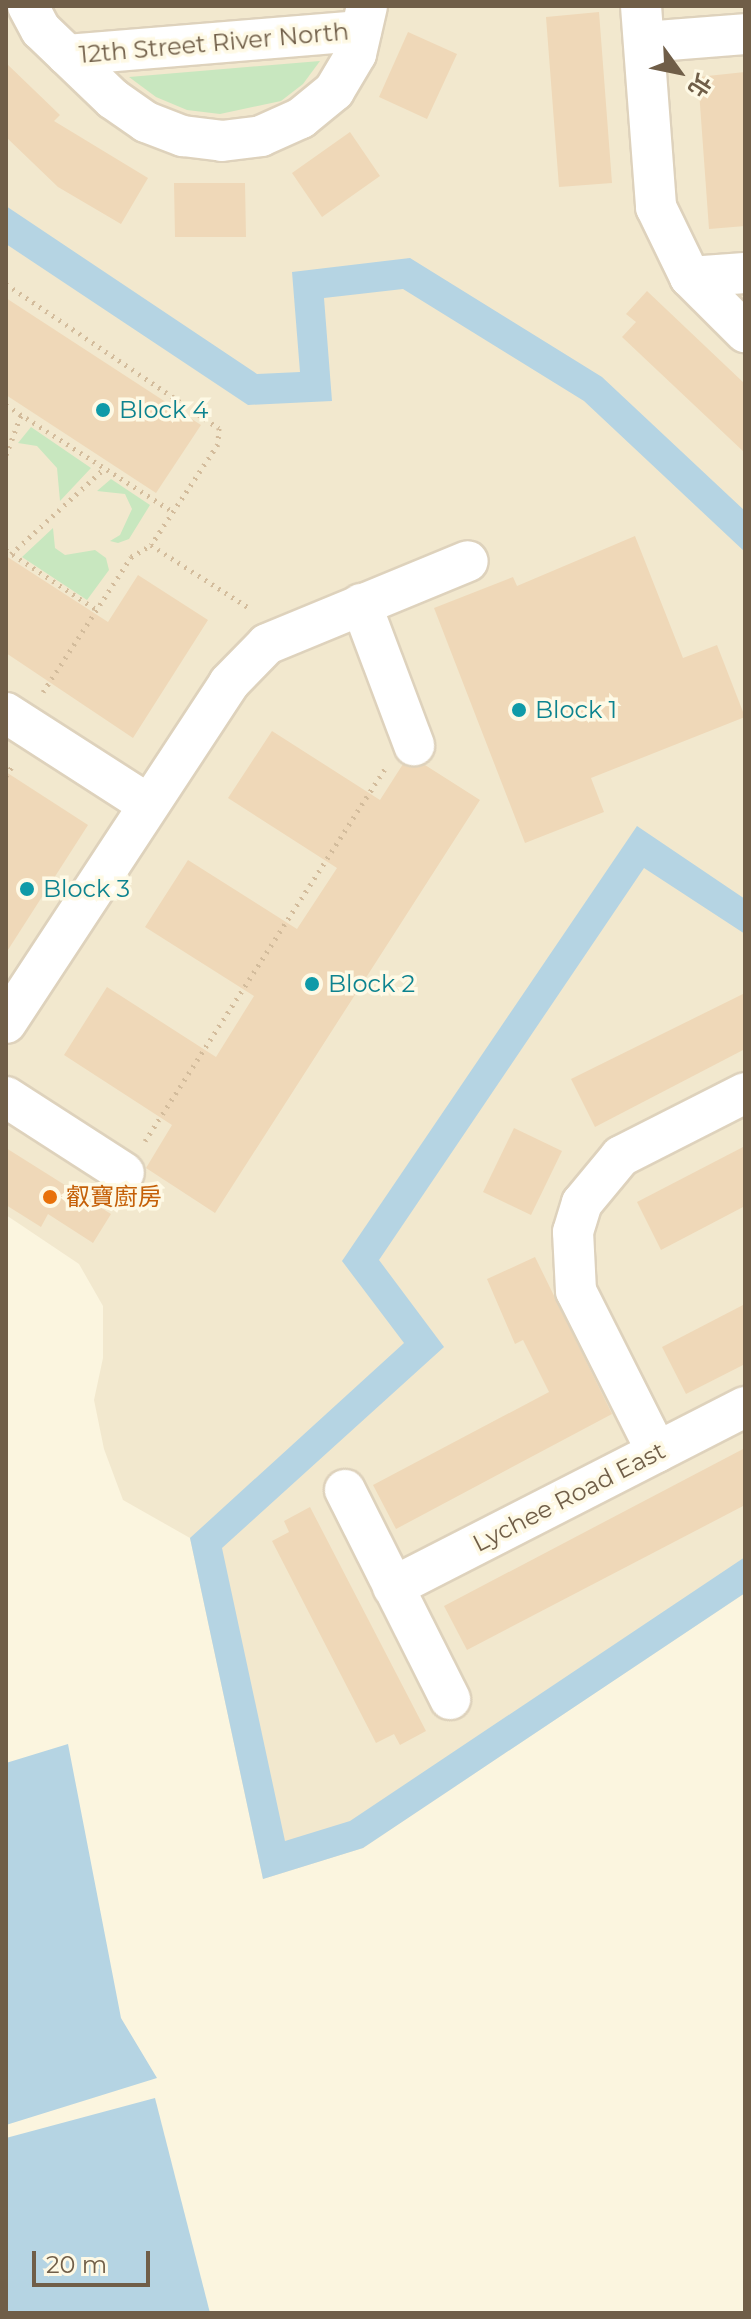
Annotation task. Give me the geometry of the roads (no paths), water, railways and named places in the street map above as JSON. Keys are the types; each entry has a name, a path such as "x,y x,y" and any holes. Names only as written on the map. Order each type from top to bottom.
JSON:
{"street":[{"name":"12th Street River North","path":"28,6 41,30 67,55 146,122 183,136 222,141 261,136 301,118 334,91 356,54 364,18 67,55"},
{"path":"745,34 643,24 656,207 690,277 745,332"},
{"path":"690,277 745,273"},
{"path":"6,1023 229,683 267,644 468,561"},
{"path":"361,604 400,756"},
{"path":"6,713 148,804"},
{"path":"657,1452 576,1291 573,1232 582,1203 621,1156 745,1093"},
{"path":"6,1097 134,1157"},
{"name":"Lychee Road East","path":"393,1587 745,1407"},
{"path":"345,1490 450,1699"}],"water":[{"path":"6,206 257,374 300,372 292,272 410,258 602,377 745,511 745,552 584,401 403,289 324,298 332,401 248,405 6,244"},
{"path":"637,826 745,899 745,934 644,868 379,1260 444,1347 222,1548 285,1841 350,1821 745,1557 745,1593 363,1848 263,1879 190,1538 404,1343 342,1261"},
{"path":"68,1744 121,2018 157,2078 6,2125 6,1763"},
{"path":"155,2098 210,2313 6,2313 6,2138"}],"place":[{"name":"Block 4","path":"103,410"},
{"name":"Block 1","path":"519,710"},
{"name":"Block 3","path":"27,889"},
{"name":"Block 2","path":"312,984"},
{"name":"叡寶廚房","path":"50,1197"}]}
